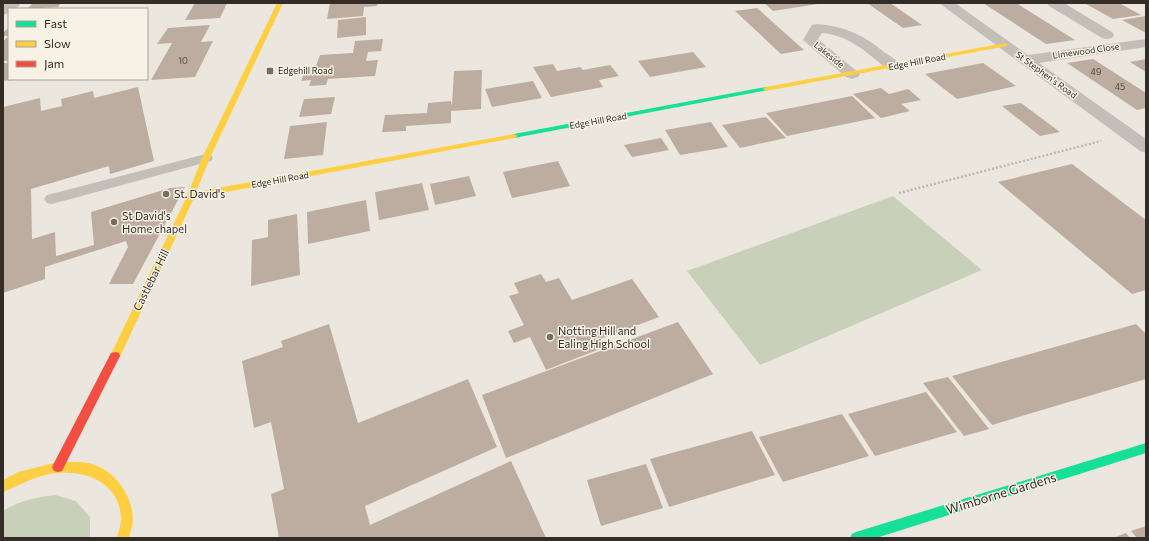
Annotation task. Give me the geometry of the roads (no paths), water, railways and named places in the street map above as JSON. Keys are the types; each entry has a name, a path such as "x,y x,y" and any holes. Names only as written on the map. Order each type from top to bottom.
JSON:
{"street":[{"name":"Castlebar Hill","path":"58,467 100,388 192,196 206,158 280,3"},
{"name":"St Stephen's Road","path":"946,3 1146,148"},
{"path":"1054,3 1107,35"},
{"name":"Lakeside","path":"852,74 810,40 817,28 830,28 852,35 893,66"},
{"name":"Limewood Close","path":"1025,60 1146,42"},
{"name":"Edge Hill Road","path":"192,196 1005,45"},
{"name":"Wimborne Gardens","path":"856,538 1146,448"},
{"path":"3,486 18,478 58,467 89,469 106,477 122,496 127,520 123,538"}],"lane":[{"path":"52,199 206,158"}],"place":[{"name":"Edgehill Road","path":"270,71"},
{"name":"St. David's","path":"166,194"},
{"name":"St David's Home chapel","path":"114,222"},
{"name":"Notting Hill and Ealing High School","path":"550,337"}]}
